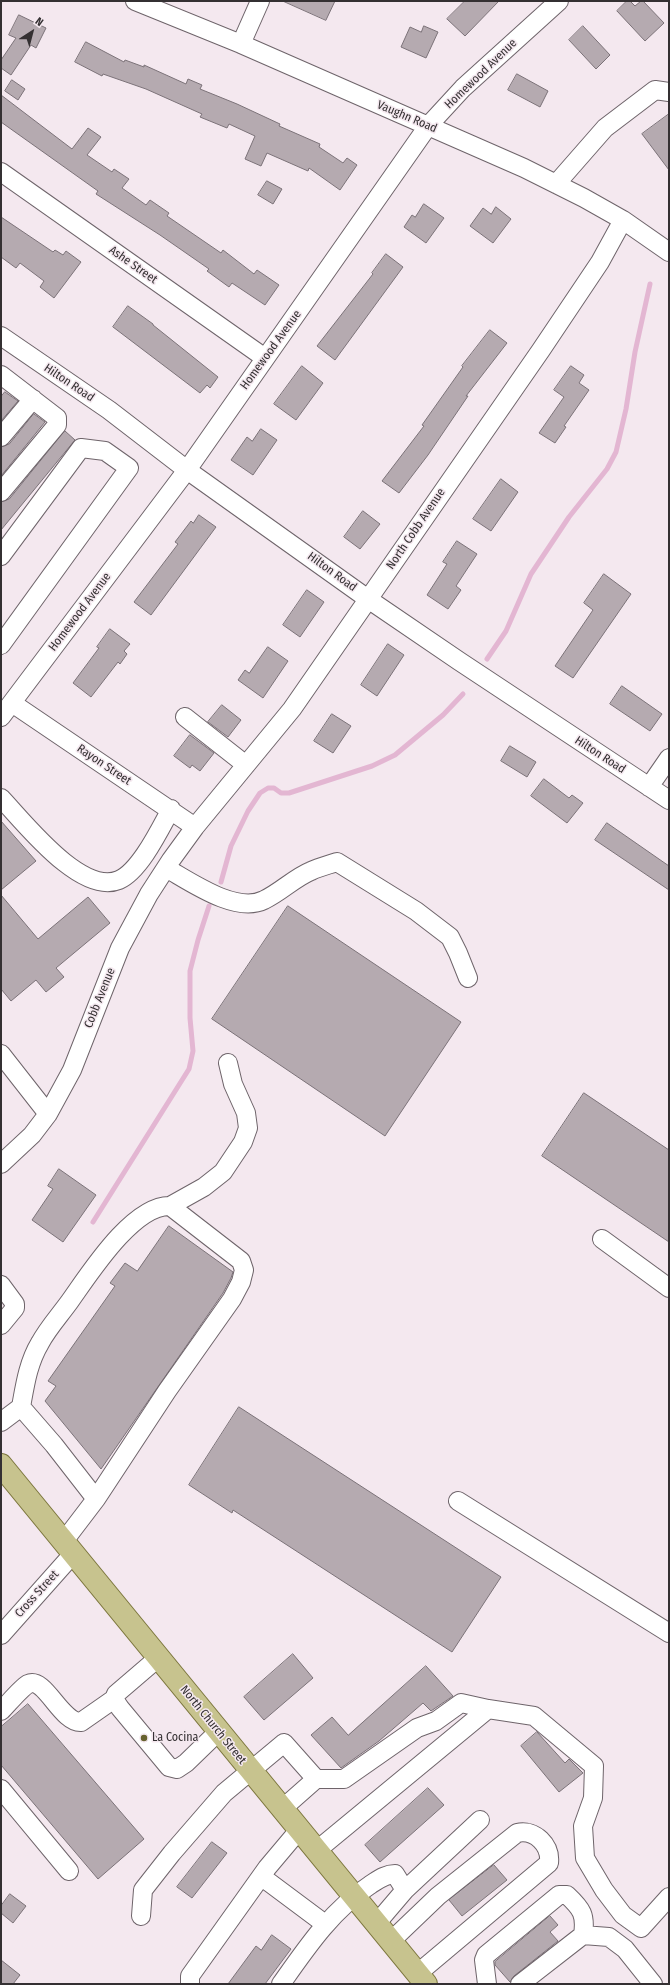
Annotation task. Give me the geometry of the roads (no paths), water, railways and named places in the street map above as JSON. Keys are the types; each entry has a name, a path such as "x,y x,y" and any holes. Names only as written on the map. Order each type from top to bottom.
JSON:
{"main road":[{"name":"North Church Street","path":"1,1465 218,1732 391,1941 420,1980"}],"street":[{"name":"Vaughn Road","path":"135,1 241,44 556,184 623,220 669,252"},
{"path":"241,44 260,1"},
{"name":"Homewood Avenue","path":"6,710 187,470 428,126 463,88 559,1"},
{"path":"556,184 605,128 655,90 669,92"},
{"name":"Ashe Street","path":"1,172 264,358"},
{"name":"North Cobb Avenue","path":"195,827 292,709 591,275 623,220"},
{"name":"Hilton Road","path":"1,336 109,410 187,470 368,599 669,800"},
{"path":"1,492 57,425 57,418 33,399 3,380"},
{"path":"1,437 33,399"},
{"path":"1,556 7,536 81,448 105,451 129,468 1,645"},
{"name":"Rayon Street","path":"6,710 171,809 195,827"},
{"path":"185,717 246,765"},
{"path":"649,787 669,758"},
{"path":"1,798 66,865 84,876 96,880 112,882 120,880 139,862 156,837 171,809"},
{"name":"Cobb Avenue","path":"1,1164 32,1135 48,1114 72,1070 120,948 149,894 195,827"},
{"path":"166,868 218,895 236,902 248,904 263,901 310,871 337,862 416,911 450,938 458,952 468,978"},
{"path":"1,1054 48,1114"},
{"path":"1,1422 21,1407 27,1371 40,1343 89,1273 115,1239 142,1217 160,1206 170,1206 204,1187 223,1172 243,1142 248,1128 246,1113 234,1084 228,1063"},
{"name":"Cross Street","path":"1,1635 68,1548 96,1499 176,1378 232,1299 241,1282 244,1270 241,1261 170,1206"},
{"path":"602,1239 669,1288"},
{"path":"1,1285 15,1304 15,1308 1,1325"},
{"path":"21,1407 54,1445 96,1499"},
{"path":"458,1501 669,1633"},
{"path":"1,1711 28,1684 35,1683 41,1687 68,1717 75,1722 81,1722 114,1699 116,1694 158,1658"},
{"path":"114,1699 169,1767 177,1769 186,1763 218,1732"},
{"path":"282,1809 316,1779 344,1779 417,1728 436,1721 461,1703 534,1716 594,1766 593,1798 583,1826 585,1858 604,1890 623,1915 641,1928"},
{"path":"316,1851 488,1709"},
{"path":"141,1916 143,1890 172,1853 224,1793 284,1742 316,1779"},
{"path":"1,1789 69,1871"},
{"path":"376,1924 406,1890 480,1820"},
{"path":"190,1980 262,1877 299,1830"},
{"path":"391,1941 438,1896 517,1833 525,1831 532,1832 545,1846 550,1854 548,1863 420,1980"},
{"path":"281,1984 325,1924 353,1896 388,1874 394,1874 406,1890"},
{"path":"262,1877 325,1924"},
{"path":"487,1984 484,1960 486,1955 559,1895 567,1895 578,1906 585,1920 583,1935"},
{"path":"625,1949 641,1928 669,1897"},
{"path":"520,1984 583,1935 609,1937 625,1949 653,1984"}],"waterway":[{"path":"487,659 506,631 531,574 569,517 607,469 616,452 626,409 635,352 650,284"},
{"path":"221,882 231,846 248,811 260,793 268,788 274,788 281,793 289,793 372,766 395,755 443,715 463,694"},
{"path":"93,1222 189,1069 193,1051 190,1018 190,971 209,906"}],"place":[{"name":"La Cocina","path":"144,1738"}]}
